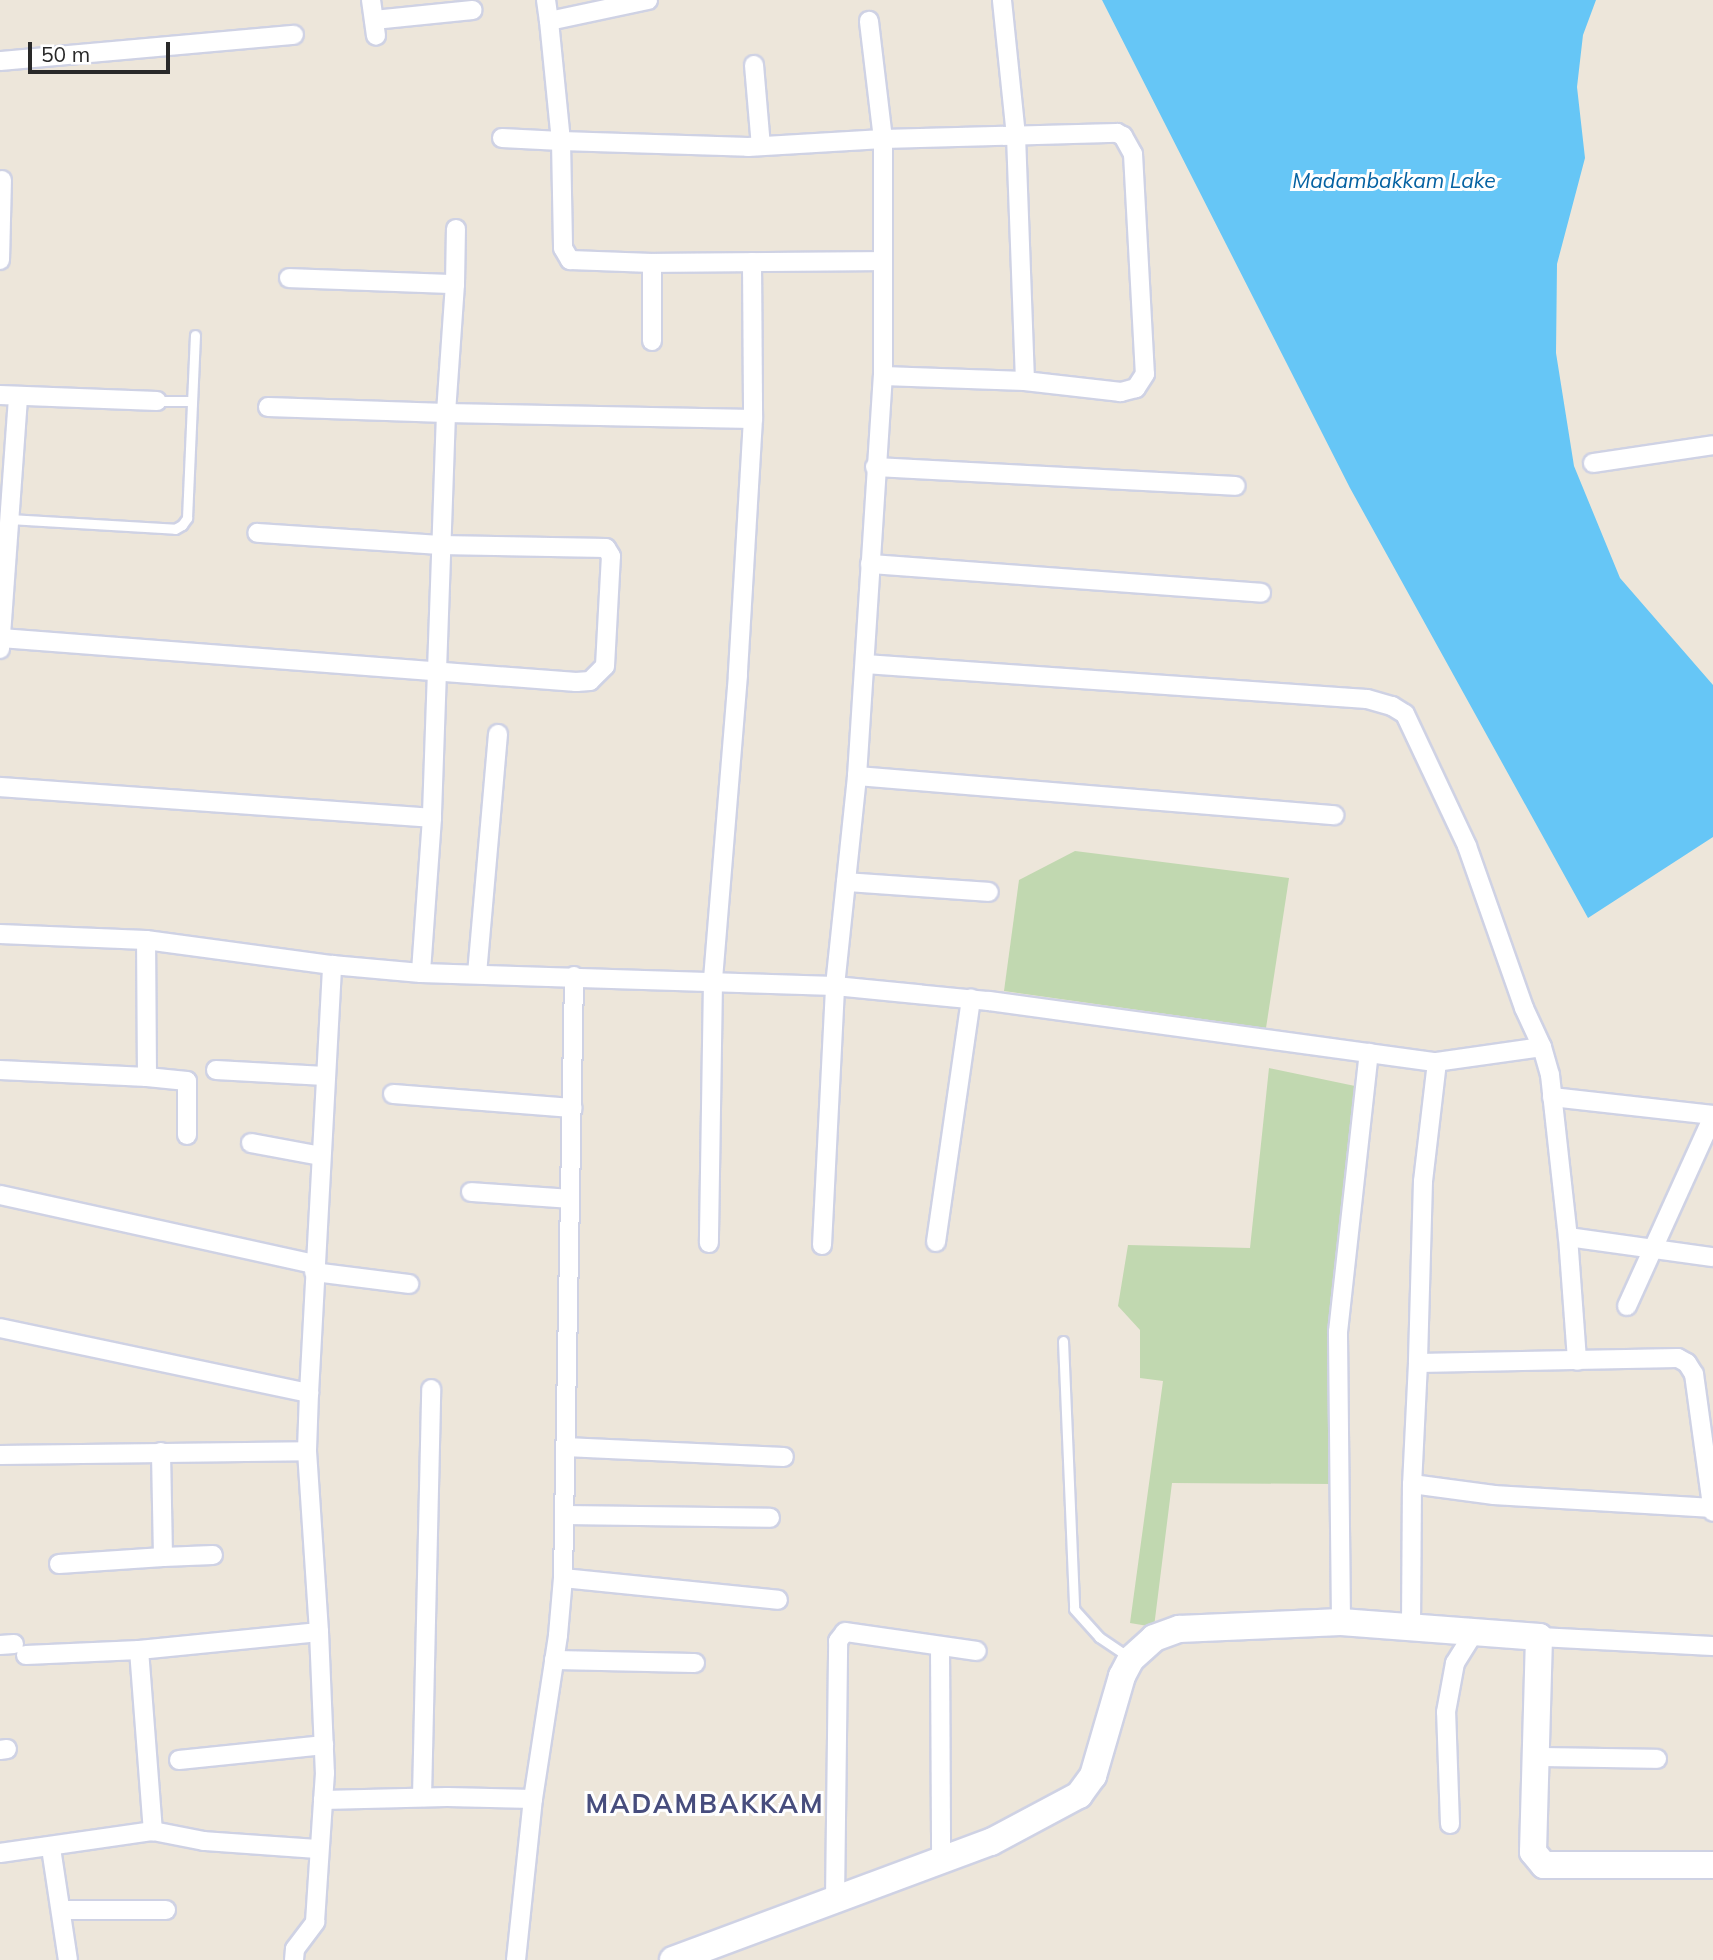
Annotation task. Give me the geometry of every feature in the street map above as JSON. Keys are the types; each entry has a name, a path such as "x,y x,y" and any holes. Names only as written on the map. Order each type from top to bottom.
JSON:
{"street":[{"path":"371,0 375,28 472,10"},
{"path":"545,0 561,141 565,254 570,260 580,263 652,264 881,261"},
{"path":"549,21 649,0"},
{"path":"1002,0 1016,136 1024,381"},
{"path":"822,1245 835,986 857,776 883,376 883,139 869,21"},
{"path":"0,61 293,35"},
{"path":"754,65 761,146"},
{"path":"502,138 761,146 883,139 1117,133 1131,146 1144,374 1136,388 1121,392 1024,381 883,376"},
{"path":"0,260 2,180"},
{"path":"421,973 432,818 440,545 456,229"},
{"path":"709,1243 713,981 738,675 753,419 752,262"},
{"path":"652,264 652,341"},
{"path":"289,278 455,284"},
{"path":"0,649 9,519 9,396 157,401"},
{"path":"268,407 753,419"},
{"path":"1593,463 1713,445"},
{"path":"875,467 1236,486"},
{"path":"1,638 576,681 590,681 599,675 605,666 611,556 606,548 440,545 257,533"},
{"path":"870,564 1261,593"},
{"path":"865,664 1367,699 1392,706 1405,714 1467,846 1524,1008 1542,1047 1552,1097 1568,1237 1577,1361"},
{"path":"477,974 498,734"},
{"path":"857,776 1334,816"},
{"path":"0,787 432,818"},
{"path":"846,883 989,892"},
{"path":"0,934 146,940 332,965 421,973 835,986 971,999 1256,1035 1437,1062 1542,1047"},
{"path":"146,940 147,1077"},
{"path":"293,1960 295,1950 315,1922 323,1800 324,1745 319,1632 307,1451 314,1268 332,965"},
{"path":"516,1960 533,1799 554,1660 563,1578 574,976"},
{"path":"936,1242 971,999"},
{"path":"1341,1622 1338,1332 1369,1053"},
{"path":"1411,1626 1412,1485 1423,1181 1437,1062"},
{"path":"0,1070 187,1081 187,1135"},
{"path":"216,1070 325,1076"},
{"path":"393,1094 572,1108"},
{"path":"1552,1097 1713,1115 1627,1306"},
{"path":"251,1143 321,1156"},
{"path":"471,1192 570,1199"},
{"path":"0,1195 314,1268 409,1284"},
{"path":"1568,1237 1713,1257"},
{"path":"0,1328 309,1393"},
{"path":"1412,1485 1493,1495 1713,1510 1694,1374 1687,1363 1678,1359 1418,1363"},
{"path":"422,1797 431,1389"},
{"path":"565,1447 784,1457"},
{"path":"0,1455 307,1451"},
{"path":"162,1452 163,1557"},
{"path":"565,1515 770,1518"},
{"path":"59,1564 213,1555"},
{"path":"563,1578 778,1600"},
{"path":"673,1960 991,1842 1079,1795 1093,1776 1122,1676 1131,1659 1154,1638 1179,1629 1341,1622 1539,1637 1713,1646"},
{"path":"13,1648 139,1650 319,1632"},
{"path":"835,1900 838,1641 845,1632 977,1651"},
{"path":"1450,1824 1446,1712 1455,1663 1474,1632"},
{"path":"1539,1637 1533,1853 1544,1865 1713,1865"},
{"path":"940,1646 941,1861"},
{"path":"139,1650 153,1831"},
{"path":"554,1660 695,1663"},
{"path":"179,1760 324,1745"},
{"path":"1536,1757 1657,1759"},
{"path":"323,1800 422,1797 533,1799"},
{"path":"0,1853 51,1848 153,1831 204,1840 319,1849"},
{"path":"51,1848 68,1960"},
{"path":"61,1910 166,1910"}],"lane":[{"path":"9,519 174,529 182,525 187,518 195,335"},
{"path":"157,401 192,401"},
{"path":"1063,1342 1074,1609 1099,1637 1131,1659"}],"green space":[{"path":"1075,851 1289,878 1266,1028 1004,991 1019,880"},
{"path":"1269,1068 1355,1086 1331,1484 1172,1483 1154,1627 1130,1623 1163,1381 1140,1378 1140,1330 1118,1306 1128,1245 1250,1248"}],"water":[{"name":"Madambakkam Lake","path":"1102,0 1596,0 1583,35 1577,87 1585,158 1557,264 1556,353 1574,466 1620,578 1713,685 1713,837 1588,918 1350,488"}],"district":[{"name":"MADAMBAKKAM","path":"705,1804"}]}
